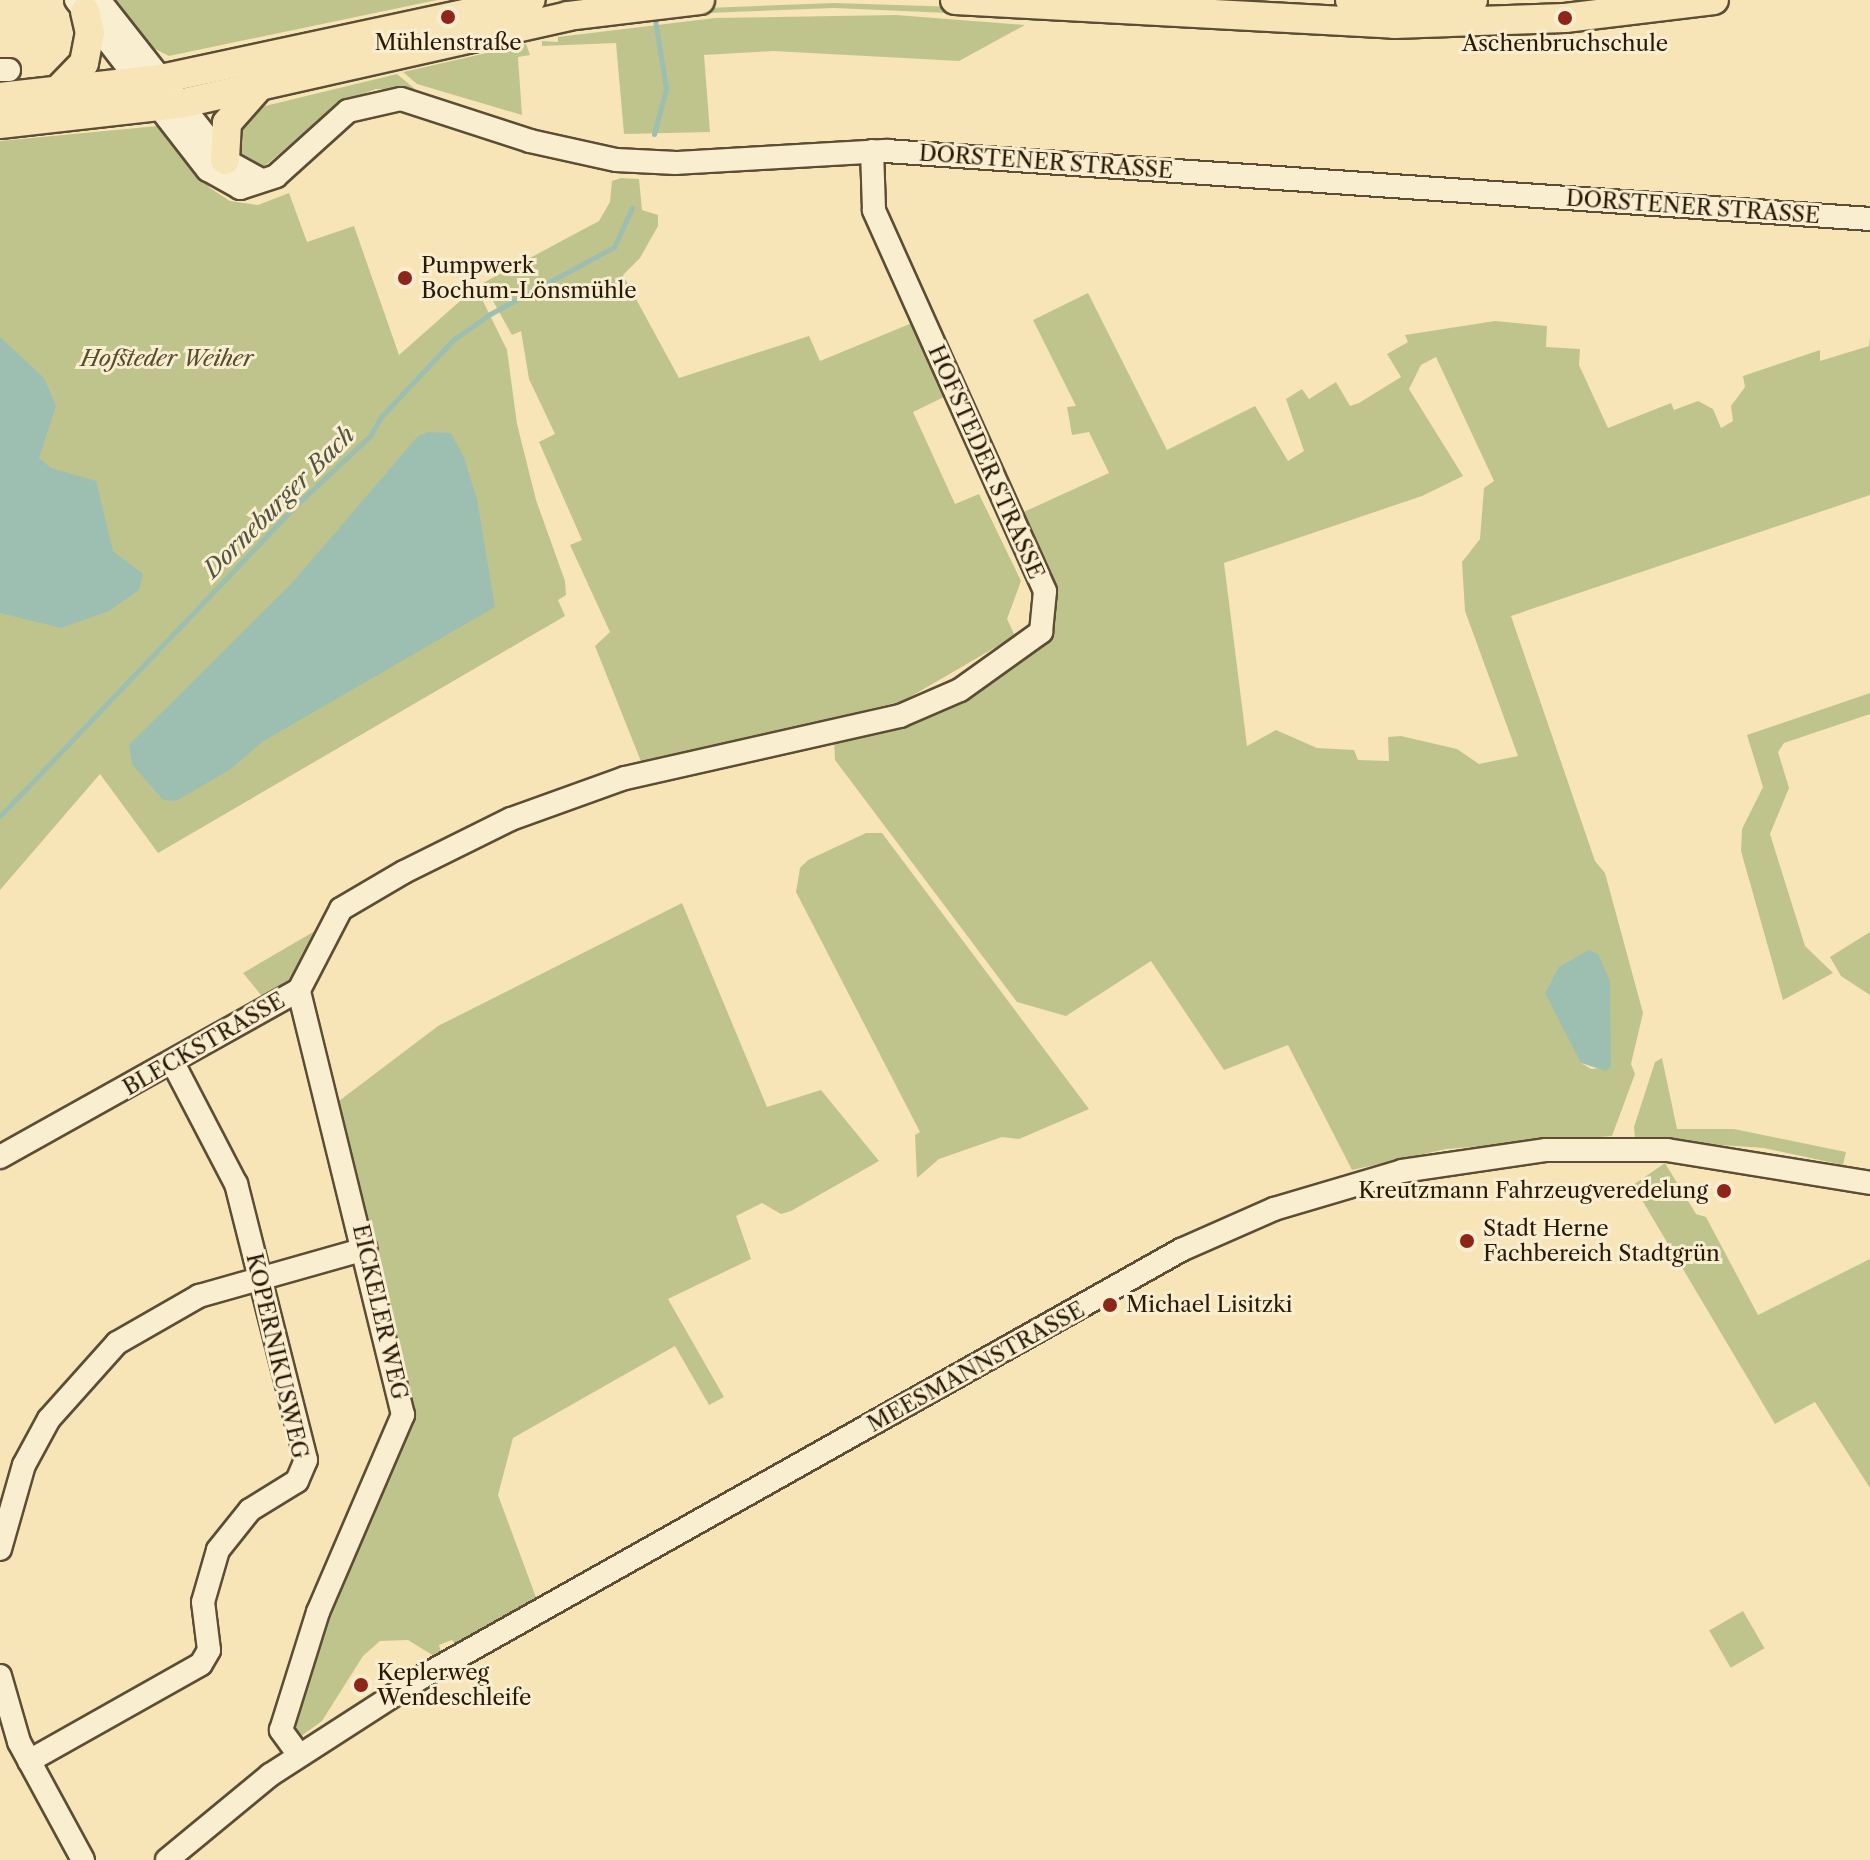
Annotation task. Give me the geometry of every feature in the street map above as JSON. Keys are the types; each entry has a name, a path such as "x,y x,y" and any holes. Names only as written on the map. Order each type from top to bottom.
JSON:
{"main road":[{"path":"3,79 56,92 149,81 531,0"},
{"path":"0,124 168,105 259,88 522,25 651,4 700,0"},
{"path":"955,0 1394,24 1565,18 1714,0"},
{"path":"1350,0 1473,0"},
{"path":"56,92 84,63 90,33 87,4"},
{"path":"225,160 227,123 259,88"}],"street":[{"name":"DORSTENER STRASSE","path":"87,4 168,105 219,179 240,188 282,171 348,111 401,99 530,141 616,160 676,163 872,151 1870,219"},
{"name":"DORSTENER STRASSE","path":"168,105 225,160 259,179"},
{"name":"HOFSTEDER STRASSE","path":"633,776 900,716 941,700 1002,664 1034,640 1045,623 1045,591 874,210 872,151"},
{"name":"BLECKSTRASSE","path":"0,1157 299,990 333,923 353,898 511,819 633,776"},
{"name":"EICKELER WEG","path":"292,1762 281,1730 318,1612 403,1415 365,1249 299,990"},
{"name":"KOPERNIKUSWEG","path":"29,1761 201,1664 209,1650 203,1602 218,1550 250,1510 297,1481 306,1460 228,1162 173,1063"},
{"name":"MEESMANNSTRASSE","path":"167,1860 292,1762 422,1677 1181,1250 1274,1209 1402,1171 1577,1149 1718,1155 1870,1183"},
{"path":"0,1549 24,1465 49,1419 85,1374 117,1343 158,1316 259,1277 365,1249"},
{"path":"0,1676 11,1722 83,1860"},
{"name":"MEESMANNSTRASSE","path":"184,1860 249,1809 292,1762"}],"green space":[{"path":"114,0 437,0 169,56 153,48"},
{"path":"834,3 959,7 1017,16 834,8 682,14 681,9"},
{"path":"896,15 1025,25 959,61 773,51 704,55 710,132 624,134 616,43 542,46 542,41 558,42 558,37 715,18"},
{"path":"1104,21 1496,30 1496,36 1333,36"},
{"path":"526,44 530,55 518,57 522,115 417,84 403,72"},
{"path":"397,74 415,89 376,89 341,102 265,166 242,164 230,139 250,114 265,106"},
{"path":"157,126 210,188 230,201 258,205 289,193 307,242 354,226 399,355 476,287 507,350 517,424 536,500 565,581 566,595 558,600 565,616 158,853 100,774 0,890 0,141"},
{"path":"639,179 642,210 658,215 658,226 640,258 623,275 679,378 809,336 820,361 912,323 944,397 913,412 955,504 979,494 1021,581 1007,619 1015,636 903,701 642,764 595,646 610,632 570,545 582,540 539,442 555,434 529,379 521,331 512,335 483,283 599,221 610,202 612,181"},
{"path":"1088,293 1167,450 1255,406 1288,461 1304,451 1286,399 1302,389 1309,399 1336,382 1350,406 1359,403 1401,377 1387,354 1408,342 1405,335 1495,321 1547,326 1546,347 1580,349 1579,365 1608,428 1671,403 1674,410 1698,401 1713,409 1721,428 1733,421 1731,406 1745,387 1743,376 1820,350 1820,361 1869,346 1870,335 1870,495 1511,616 1595,861 1605,873 1643,1013 1631,1064 1635,1074 1612,1136 1446,1149 1352,1170 1288,1045 1224,1070 1151,961 1066,1016 1017,1002 835,760 834,740 899,720 1054,626 1053,600 1015,516 1109,473 1089,432 1072,435 1067,407 1076,406 1033,320","holes":["1436,357 1494,481 1484,488 1480,539 1462,562 1465,611 1518,756 1479,764 1457,749 1401,736 1388,737 1389,761 1358,760 1354,750 1317,748 1276,730 1247,746 1224,563 1422,496 1463,476 1409,389 1421,365","1610,981 1610,1067 1591,1069 1581,1063"]},
{"path":"1870,693 1870,714 1784,743 1778,752 1789,788 1770,834 1805,946 1833,973 1783,1000 1741,851 1742,829 1763,787 1747,735"},
{"path":"866,833 882,833 1089,1109 1019,1139 1002,1137 939,1159 917,1178 915,1135 920,1132 796,892 800,868 808,860"},
{"path":"682,903 767,1107 821,1090 879,1161 791,1211 781,1214 762,1203 736,1216 751,1259 668,1299 724,1397 709,1405 675,1346 513,1438 498,1495 537,1600 455,1644 452,1640 439,1645 441,1652 434,1656 408,1640 380,1641 363,1656 322,1721 300,1737 292,1728 319,1627 405,1431 335,1104 438,1026"},
{"path":"320,928 293,983 266,1001 243,973"},
{"path":"1870,932 1870,995 1841,976 1830,957"},
{"path":"1662,1058 1677,1129 1734,1129 1846,1152 1843,1165 1764,1148 1635,1139 1634,1127 1655,1062"},
{"path":"1665,1163 1696,1214 1706,1217 1758,1315 1870,1259 1870,1488 1815,1402 1775,1424 1633,1185"},
{"path":"1743,1611 1764,1648 1731,1668 1709,1630"}],"shaded area":[{"name":"Hofsteder Weiher","path":"0,337 44,378 56,406 39,458 51,468 96,481 113,551 143,574 139,590 109,611 61,628 0,613"},
{"path":"428,432 451,433 464,458 477,499 495,607 262,742 231,769 176,801 163,800 132,764 129,745 292,583 418,436"},
{"path":"1589,950 1598,954 1610,981 1611,1067 1606,1071 1581,1063 1545,993 1559,967"}],"waterway":[{"name":"Dorneburger Bach","path":"654,13 666,89 654,134"},
{"name":"Dorneburger Bach","path":"0,816 292,509 370,436 381,417 453,340 490,314 614,247 632,208"}],"place":[{"name":"Mühlenstraße","path":"448,17"},
{"name":"Aschenbruchschule","path":"1565,18"},
{"name":"Pumpwerk Bochum-Lönsmühle","path":"405,278"},
{"name":"Kreutzmann Fahrzeugveredelung","path":"1724,1191"},
{"name":"Stadt Herne Fachbereich Stadtgrün","path":"1467,1241"},
{"name":"Michael Lisitzki","path":"1110,1305"},
{"name":"Keplerweg Wendeschleife","path":"361,1685"}]}
